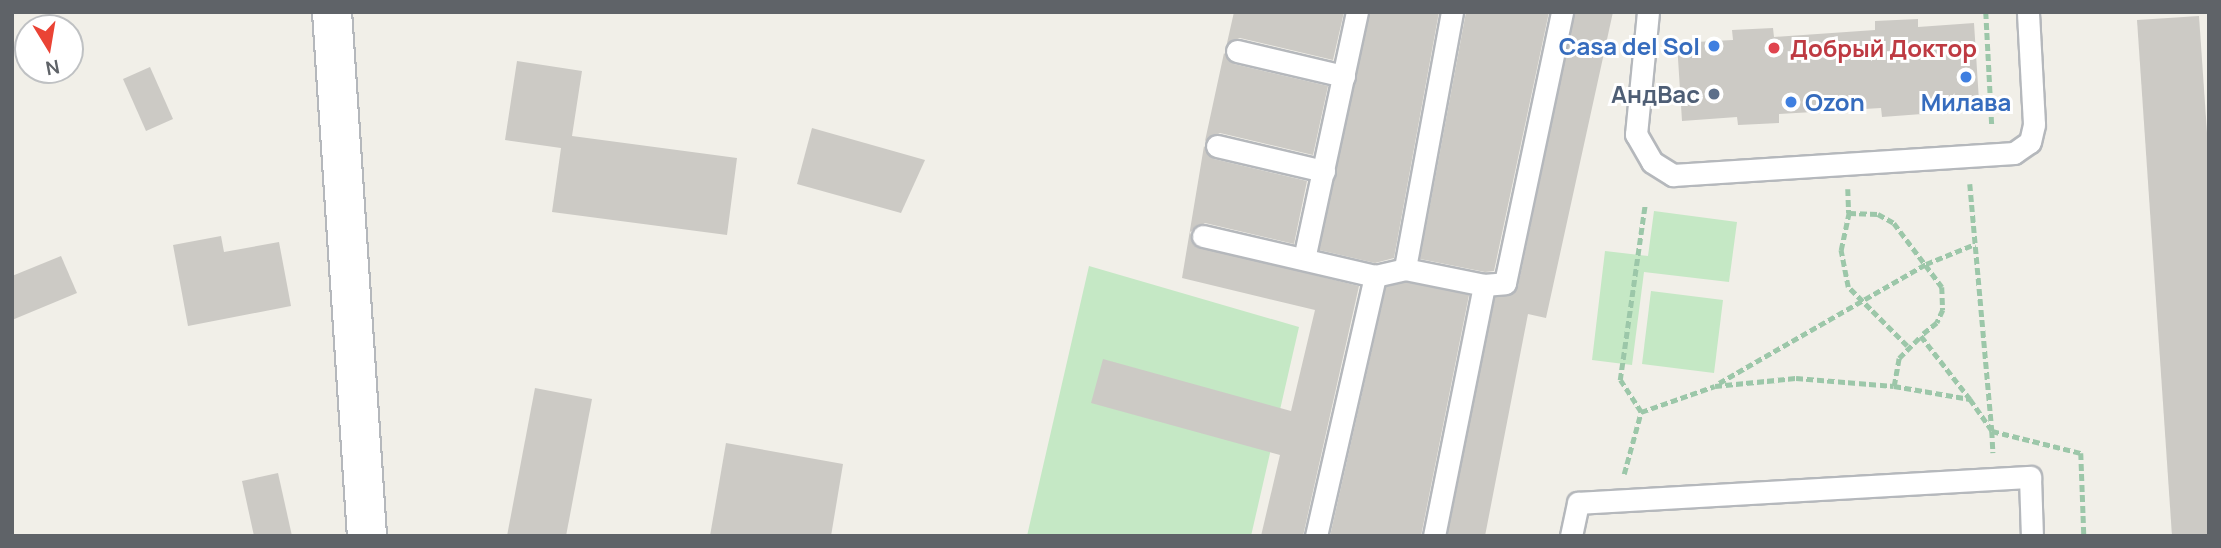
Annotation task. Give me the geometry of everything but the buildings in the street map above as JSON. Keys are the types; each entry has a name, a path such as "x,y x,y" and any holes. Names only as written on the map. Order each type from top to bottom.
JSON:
{"street":[{"path":"332,12 367,536"}],"lane":[{"path":"1304,259 1356,12"},
{"path":"1405,269 1451,12"},
{"path":"1203,236 1375,276 1405,269 1485,285 1505,283 1562,12"},
{"path":"1648,12 1636,134 1652,162 1673,174 2014,153 2030,142 2034,124 2028,12"},
{"path":"1237,51 1344,76"},
{"path":"1217,146 1324,171"},
{"path":"1316,536 1375,276"},
{"path":"1434,536 1485,285"},
{"path":"1571,536 1578,503 2030,477 2032,536"}],"path":[{"path":"1980,125 1994,125 1986,12"},
{"path":"1968,157 1992,431"},
{"path":"1624,475 1641,412 1620,380 1645,204"},
{"path":"1894,386 1895,368 1907,346 1937,323 1945,299 1926,264 1894,223 1878,214 1849,213 1842,270 1861,301 1907,346"},
{"path":"1641,412 1715,386 1926,264 1976,244"},
{"path":"1921,336 1992,431 2081,453 2084,536"},
{"path":"1715,386 1796,377 1894,386 1970,399"}],"green space":[{"path":"1654,211 1737,222 1729,282 1644,272 1632,365 1592,360 1605,251 1648,256"},
{"path":"1089,266 1299,327 1251,536 1027,536"},
{"path":"1651,291 1723,300 1714,373 1642,364"}],"place":[{"name":"Casa del Sol","path":"1714,46"},
{"name":"Добрый Доктор","path":"1774,48"},
{"name":"Милава","path":"1966,77"},
{"name":"АндВас","path":"1714,94"},
{"name":"Ozon","path":"1791,102"}]}
